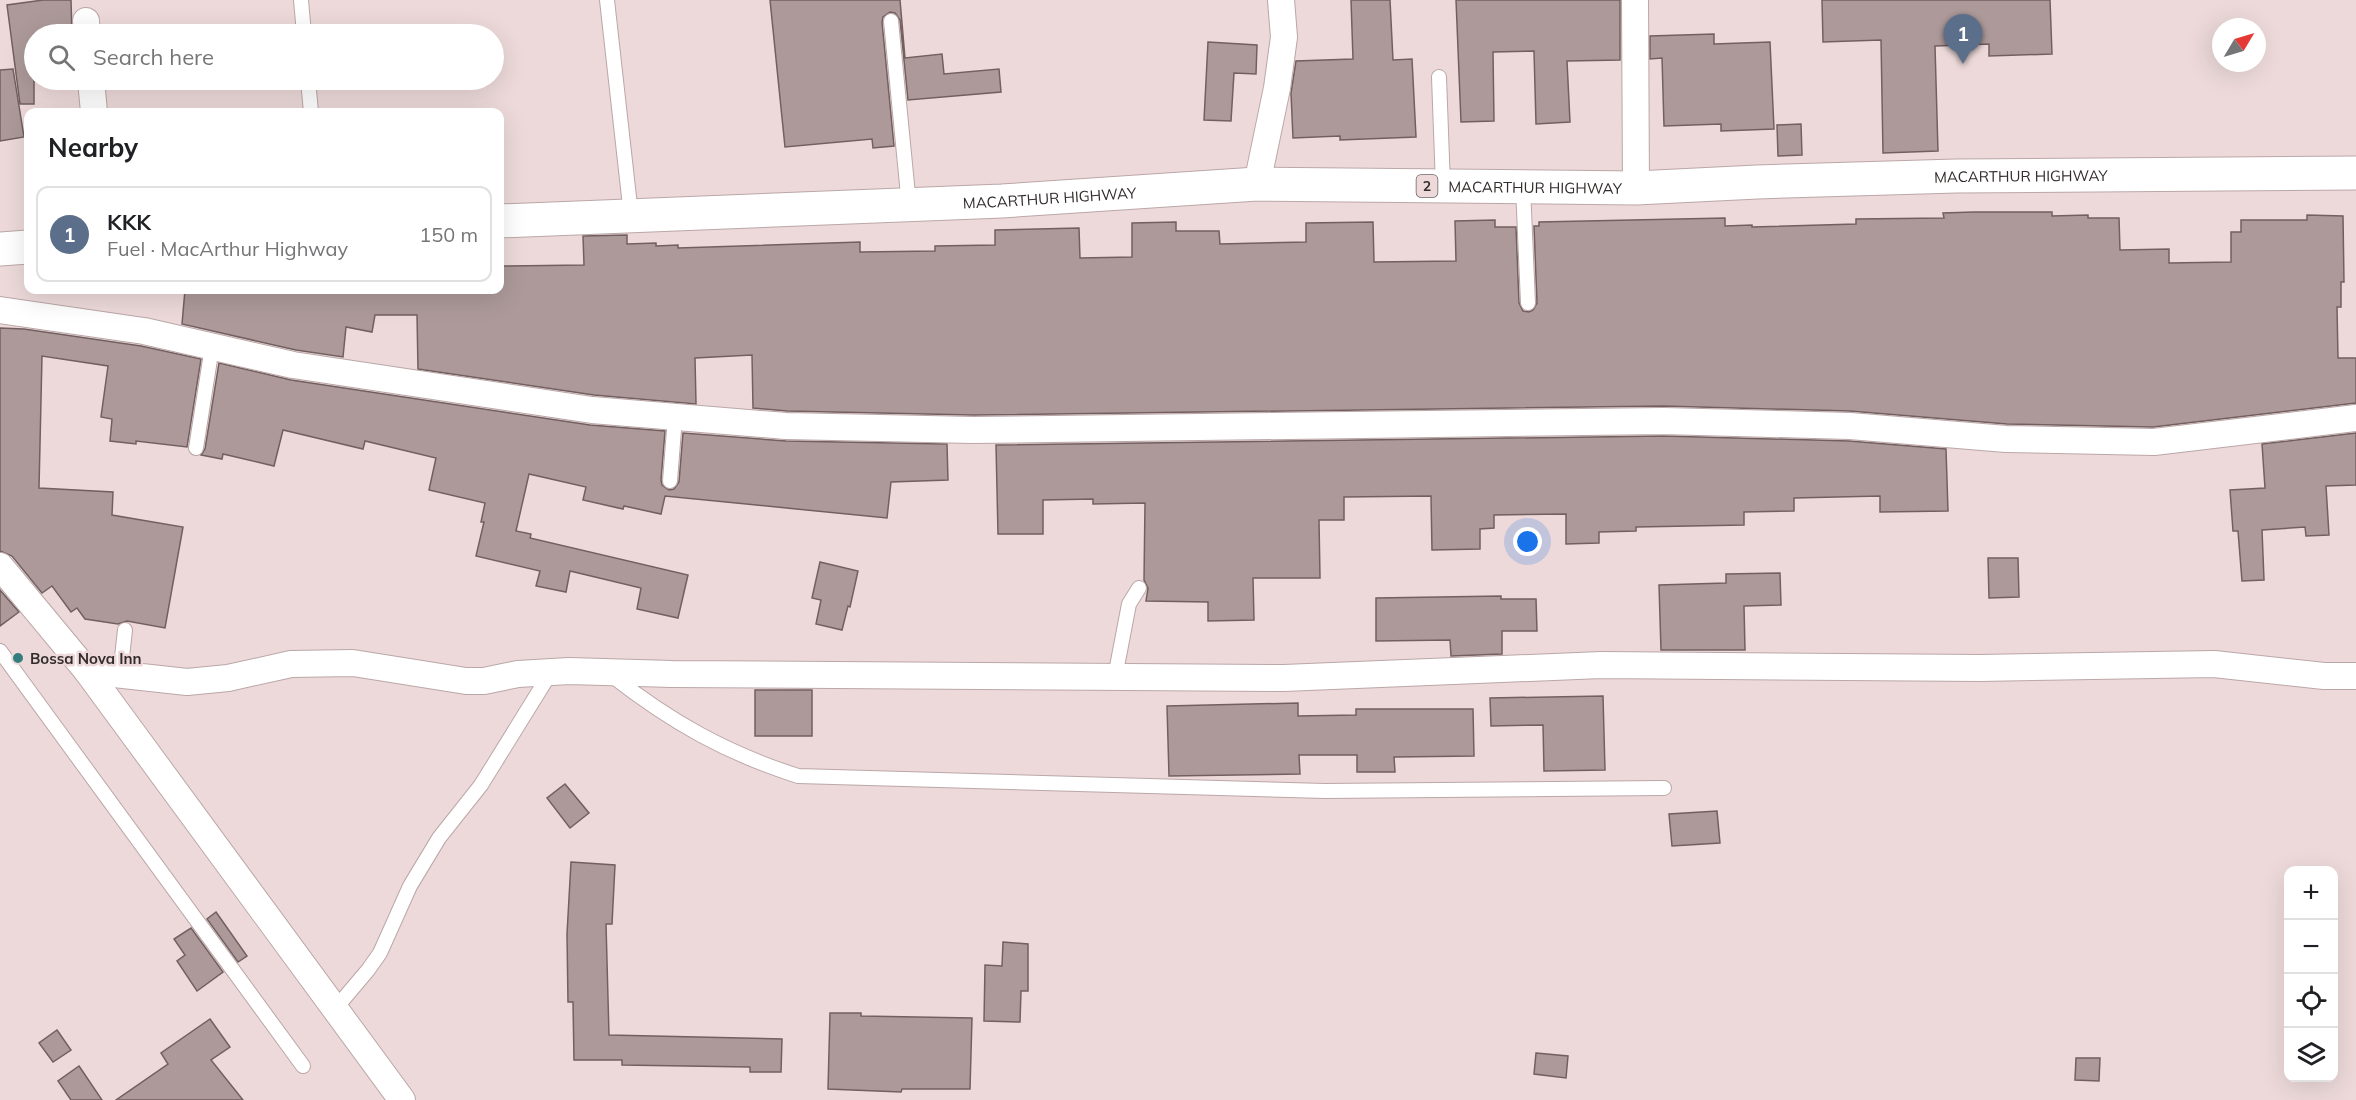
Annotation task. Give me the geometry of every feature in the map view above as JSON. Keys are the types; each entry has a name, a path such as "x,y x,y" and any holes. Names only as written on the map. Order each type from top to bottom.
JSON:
{"highway":[{"name":"MACARTHUR HIGHWAY","path":"504,221 909,205 1257,184 1636,188 1956,176 2356,173"},
{"path":"0,249 24,247"}],"street":[{"path":"1257,184 1277,88 1284,37 1281,0"},
{"path":"1635,0 1636,188"},
{"path":"92,90 94,108"},
{"path":"0,310 144,331 293,365 592,410 786,426 973,430 1674,421 1850,426 2006,439 2154,442 2356,418"},
{"path":"0,566 87,671 402,1100"},
{"path":"87,671 187,682 228,678 291,664 316,662 353,663 466,681 484,681 518,674 551,672 1284,678 1601,665 1980,668 2214,664 2324,676 2356,676"}],"lane":[{"path":"301,0 303,24"},
{"path":"607,0 632,215"},
{"path":"891,21 909,205"},
{"path":"1439,77 1443,186"},
{"path":"309,90 311,108"},
{"path":"1523,187 1528,303"},
{"path":"196,448 212,347"},
{"path":"670,481 675,417"},
{"path":"1115,676 1129,604 1139,588"},
{"path":"120,675 125,630"},
{"path":"0,651 303,1066"},
{"path":"334,1009 380,953 410,886 439,838 481,785 551,672"},
{"path":"607,672 652,707 677,722 750,759 798,776 1325,791 1664,788"}],"building":[{"path":"43,0 71,0 72,24 24,24 24,90 34,90 34,104 20,104 7,5"},
{"path":"770,0 900,0 905,58 942,54 944,74 999,69 1001,92 908,100 900,20 895,13 890,12 883,17 882,22 894,146 873,148 872,139 785,147"},
{"path":"1351,0 1390,0 1393,60 1412,59 1416,137 1340,140 1340,136 1293,138 1291,93 1296,61 1353,59"},
{"path":"1456,0 1620,0 1620,60 1567,61 1570,122 1536,124 1534,51 1493,52 1494,121 1461,122"},
{"path":"1822,0 2050,0 2052,54 1989,56 1989,44 1935,46 1938,151 1883,153 1881,40 1823,42"},
{"path":"1714,34 1714,44 1770,42 1774,129 1721,131 1721,124 1664,126 1662,58 1650,59 1650,36"},
{"path":"1208,42 1257,45 1256,74 1234,73 1231,121 1204,120"},
{"path":"13,69 24,137 0,141 0,70"},
{"path":"1801,124 1802,155 1778,156 1777,125"},
{"path":"2052,212 2052,216 2088,215 2088,218 2119,218 2120,250 2169,249 2169,263 2231,262 2231,232 2241,232 2241,220 2307,220 2307,215 2343,216 2344,282 2341,282 2341,307 2337,307 2338,358 2356,358 2356,403 2153,427 2007,424 1850,411 1663,406 973,415 787,411 753,408 752,355 695,358 696,404 594,395 418,369 417,315 375,315 372,332 346,327 343,357 296,350 182,324 185,294 504,294 504,266 584,265 583,236 627,235 627,244 656,243 656,246 678,245 678,248 860,242 860,252 935,251 935,246 995,245 995,230 1079,228 1080,258 1132,257 1132,223 1176,222 1176,231 1219,231 1220,244 1306,242 1306,223 1373,222 1374,262 1456,261 1455,221 1495,220 1495,227 1516,227 1519,303 1523,311 1529,312 1537,303 1534,226 1539,226 1539,222 1725,218 1725,226 1752,225 1752,227 1856,224 1856,219 1944,218 1943,213"},
{"path":"0,328 24,329 141,346 201,359 187,447 136,441 136,444 110,441 112,419 101,417 108,366 42,356 39,488 113,492 112,515 183,527 165,628 127,621 118,624 85,619 77,608 71,612 52,586 42,593 12,556 0,551"},
{"path":"219,363 291,380 590,425 665,431 661,480 662,485 669,490 674,489 679,482 683,433 786,441 947,444 948,480 891,482 887,518 665,496 661,514 583,500 586,487 529,474 516,531 531,534 530,538 688,575 678,618 637,609 641,588 570,571 566,592 536,586 540,571 476,556 484,522 481,522 485,503 429,490 436,458 365,441 363,449 283,430 274,466 223,454 222,459 201,455 205,449"},
{"path":"2356,433 2356,485 2326,486 2329,535 2306,536 2305,527 2262,530 2264,580 2242,581 2238,531 2233,531 2230,490 2265,488 2262,444"},
{"path":"1663,436 1849,441 1946,449 1948,511 1880,512 1880,496 1794,498 1794,511 1744,512 1744,525 1636,527 1636,531 1599,532 1599,543 1566,544 1566,514 1494,515 1494,528 1480,529 1480,549 1432,550 1431,496 1344,497 1344,520 1319,520 1320,578 1253,578 1254,620 1208,621 1208,602 1146,601 1148,588 1144,580 1145,503 1093,504 1093,499 1043,500 1043,534 998,534 996,445"},
{"path":"1988,558 2018,558 2019,597 1989,598"},
{"path":"820,562 858,571 842,630 816,624 821,600 812,598"},
{"path":"1780,573 1781,605 1744,606 1745,650 1661,650 1659,585 1726,583 1726,574"},
{"path":"0,590 19,612 0,626"},
{"path":"1501,596 1501,599 1536,599 1537,631 1502,631 1502,654 1451,656 1450,640 1376,641 1376,598"},
{"path":"755,690 812,690 812,736 755,736"},
{"path":"1603,696 1605,770 1544,771 1543,725 1491,726 1490,698"},
{"path":"1298,703 1298,716 1356,715 1356,709 1473,709 1474,756 1394,757 1395,772 1357,772 1357,755 1299,755 1300,774 1169,776 1167,706"},
{"path":"565,784 589,813 570,828 547,798"},
{"path":"1717,811 1720,843 1672,846 1669,814"},
{"path":"571,862 615,865 612,924 606,924 609,1035 782,1039 781,1072 750,1072 750,1067 622,1065 622,1060 574,1060 573,1002 568,1002 567,934"},
{"path":"216,912 247,956 238,962 207,919"},
{"path":"191,928 223,972 197,991 177,961 185,955 174,939"},
{"path":"1003,942 1028,944 1028,991 1021,991 1020,1022 984,1021 985,965 1002,966"},
{"path":"830,1013 861,1013 861,1016 972,1018 970,1089 902,1089 901,1092 828,1089"},
{"path":"210,1019 230,1047 211,1060 243,1100 116,1100 168,1064 161,1053"},
{"path":"57,1030 71,1050 53,1062 39,1043"},
{"path":"1536,1053 1568,1056 1566,1078 1534,1074"},
{"path":"2076,1058 2100,1058 2099,1081 2075,1080"},
{"path":"79,1066 102,1100 71,1100 58,1081"}],"place":[{"name":"KKK","path":"1963,64"},
{"name":"Bossa Nova Inn","path":"18,658"}]}
